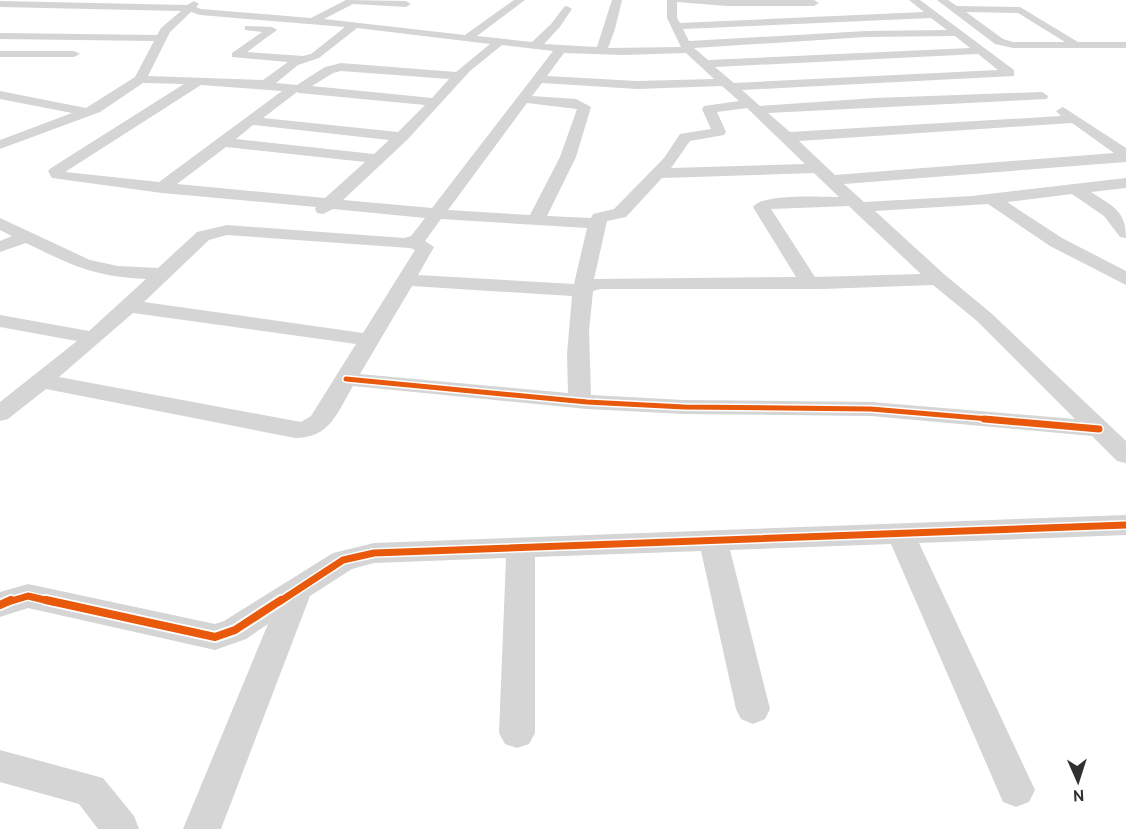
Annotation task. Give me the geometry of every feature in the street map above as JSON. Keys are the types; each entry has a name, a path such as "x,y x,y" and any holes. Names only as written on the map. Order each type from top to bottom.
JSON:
{"street":[{"path":"95,6 106,0"},
{"path":"467,38 520,0"},
{"path":"601,51 610,29 617,0"},
{"path":"672,0 672,18 687,47 788,137 824,174 938,279 984,317 1126,455"},
{"path":"680,0 727,3 825,3"},
{"path":"942,0 999,42 1013,45 1126,45"},
{"path":"313,21 351,1 406,4"},
{"path":"911,1 934,15 1018,79 1126,156"},
{"path":"9,16 29,3"},
{"path":"0,4 95,6 194,4"},
{"path":"194,4 200,12 356,25 561,49 601,51 866,34 958,33"},
{"path":"140,79 148,54 194,4"},
{"path":"535,46 555,26 567,9"},
{"path":"955,9 1020,10 1072,41 1073,45"},
{"path":"676,26 934,15"},
{"path":"262,85 269,83 294,63 315,56 356,25"},
{"path":"228,27 273,30 236,53 238,56 305,60"},
{"path":"0,36 162,38"},
{"path":"297,234 402,136 458,76 499,42"},
{"path":"412,243 417,240 437,214 561,49"},
{"path":"705,64 981,51"},
{"path":"0,54 83,54"},
{"path":"162,188 250,121 297,88 328,70 341,67 458,76"},
{"path":"258,71 282,73"},
{"path":"0,145 88,112 140,79 262,85 435,102"},
{"path":"537,79 637,86 1018,79"},
{"path":"197,82 56,171 58,175 162,188 331,202 437,214 597,223"},
{"path":"0,95 88,112"},
{"path":"580,401 577,332 597,223 600,217 618,214 669,161 685,137 719,132 709,109 1042,96"},
{"path":"523,99 576,103 584,107 568,157 536,221"},
{"path":"788,137 1075,119"},
{"path":"250,121 402,136"},
{"path":"222,142 378,159"},
{"path":"658,172 824,174 1126,156"},
{"path":"809,283 762,206 992,199 1126,183"},
{"path":"1076,189 1110,212 1126,233"},
{"path":"992,199 1056,242 1126,279"},
{"path":"0,223 70,259 100,269 160,274"},
{"path":"0,414 94,338 197,240 216,232 228,230 297,234 412,243 425,247 320,422 306,430 295,430 42,381"},
{"path":"0,246 27,236"},
{"path":"406,280 572,290 600,283 809,283 938,279"},
{"path":"130,306 370,339"},
{"path":"0,321 94,338"},
{"path":"346,379 580,401 684,407 871,409 1099,429"},
{"path":"0,605 28,596 215,637 234,630 344,560 358,556 1126,525"},
{"path":"900,533 1016,790"},
{"path":"713,540 753,709"},
{"path":"517,733 521,548"},
{"path":"202,829 298,589"},
{"path":"0,766 90,790 100,800 108,824"}],"cycle path":[{"path":"346,379 587,402 684,407 871,409 1099,429"},
{"path":"0,605 28,596 215,637 235,630 343,560 374,553 1126,525"}]}
